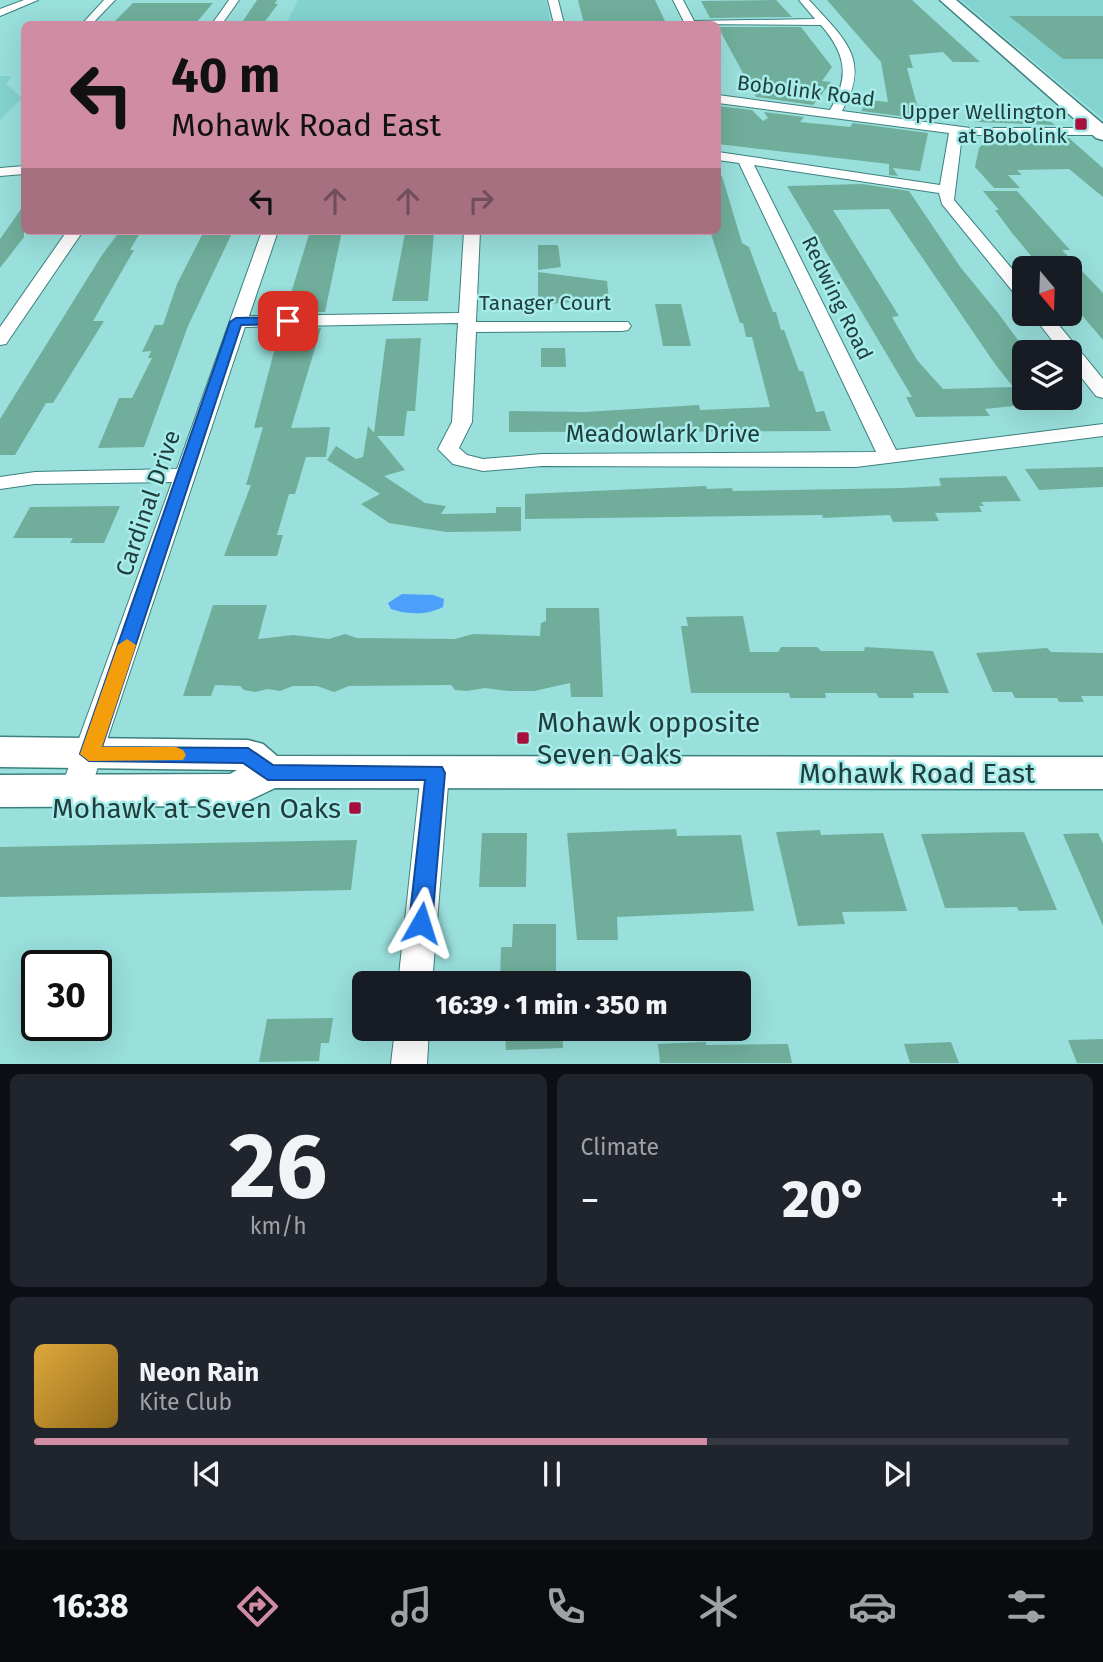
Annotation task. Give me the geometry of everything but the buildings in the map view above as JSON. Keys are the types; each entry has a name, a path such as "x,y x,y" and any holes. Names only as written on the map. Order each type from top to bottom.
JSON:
{"main road":[{"path":"947,0 1102,132"},
{"name":"Mohawk Road East","path":"0,752 82,772 237,790 268,772 1103,773"},
{"name":"Mohawk Road East","path":"0,791 82,772"}],"street":[{"path":"0,13 33,0"},
{"path":"90,21 110,0"},
{"path":"219,21 234,0"},
{"path":"553,0 558,21"},
{"path":"678,0 688,21"},
{"path":"804,0 851,60 853,76 848,93 834,114"},
{"path":"721,24 822,22"},
{"name":"Bobolink Road","path":"721,99 989,133 1102,132"},
{"path":"956,130 946,190 951,206 1012,280"},
{"path":"721,156 946,190"},
{"name":"Redwing Road","path":"744,160 889,457"},
{"path":"0,172 21,170"},
{"path":"0,340 72,235"},
{"name":"Cardinal Drive","path":"82,772 186,475 236,322 269,235"},
{"name":"Meadowlark Drive","path":"472,235 462,422 448,449 460,460 483,465 542,460 856,461 1103,430"},
{"name":"Tanager Court","path":"236,322 622,326"},
{"path":"1050,326 1103,391"},
{"path":"0,482 35,478 186,475"},
{"path":"416,971 435,773"},
{"path":"409,1063 411,1041"}],"shaded area":[{"path":"298,0 546,0 550,21 288,21"},
{"path":"961,0 1103,0 1103,119 1056,80"},
{"path":"0,76 12,76 6,84 21,99 0,120"}],"water":[{"path":"402,594 433,595 444,599 443,607 418,613 391,609 388,603"}],"slow traffic":[{"path":"127,645 89,754 176,755"}],"place":[{"name":"Upper Wellington at Bobolink","path":"1081,124"},
{"name":"Mohawk opposite Seven Oaks","path":"523,738"},
{"name":"Mohawk at Seven Oaks","path":"355,808"}],"route":[{"path":"288,321 236,322 89,754 248,755 268,772 435,773 421,923"}]}
